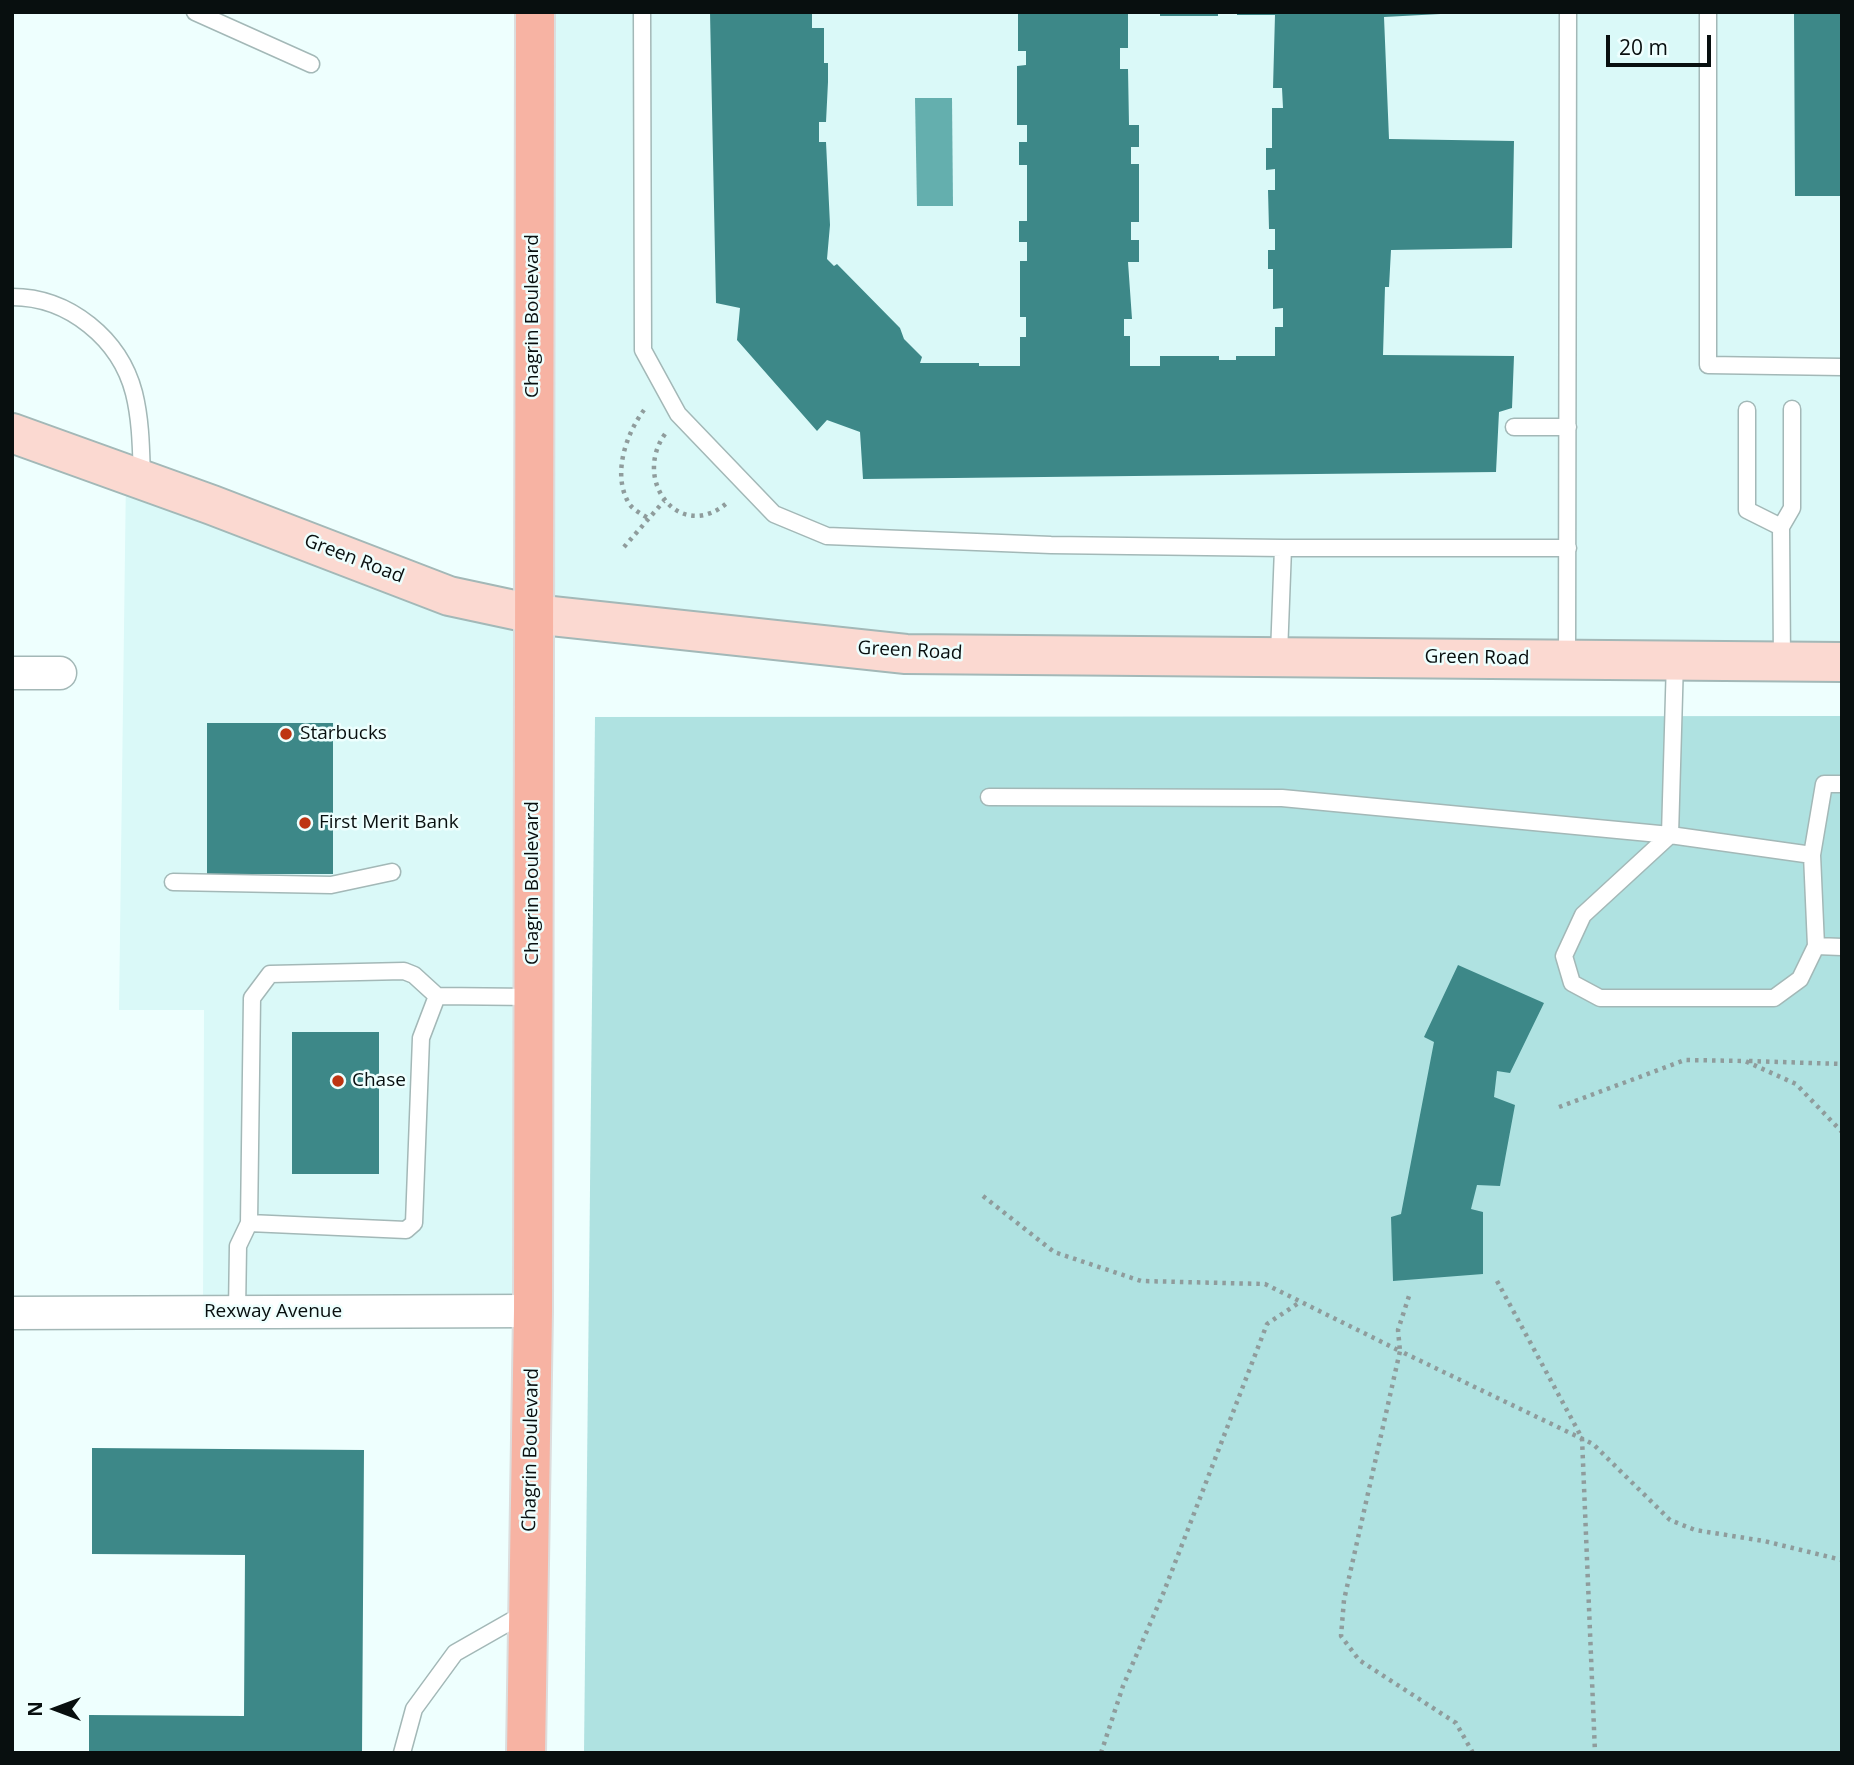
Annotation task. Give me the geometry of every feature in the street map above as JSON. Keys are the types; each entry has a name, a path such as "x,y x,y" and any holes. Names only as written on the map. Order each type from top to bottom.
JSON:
{"main road":[{"name":"Chagrin Boulevard","path":"526,1753 533,1311 535,12"},
{"name":"Green Road","path":"12,433 449,596 533,614 906,654 1279,654 1842,662"}],"street":[{"path":"12,673 60,673"},
{"name":"Rexway Avenue","path":"12,1313 533,1311"}],"lane":[{"path":"195,12 312,64"},
{"path":"642,12 643,350 678,414 774,514 827,536 1051,545 1568,548"},
{"path":"1567,659 1568,12"},
{"path":"1708,12 1708,365 1842,367"},
{"path":"12,297 71,311 108,343 133,391 139,420 143,481"},
{"path":"1782,661 1781,527 1791,508 1791,409"},
{"path":"1747,410 1747,510 1781,527"},
{"path":"1514,427 1568,427"},
{"path":"1279,654 1283,548"},
{"path":"1675,660 1670,835 1583,915 1564,957 1572,983 1600,998 1774,998 1800,979 1816,946 1812,855 1824,784 1842,784"},
{"path":"989,797 1282,799 1670,835 1812,855"},
{"path":"173,882 331,885 392,872"},
{"path":"1816,946 1842,947"},
{"path":"237,1312 238,1246 249,1223 252,998 260,984 270,974 404,971 414,975 437,996 533,997"},
{"path":"249,1223 406,1230 414,1223 421,1038 437,996"},
{"path":"402,1753 414,1709 455,1653 528,1611"}],"path":[{"path":"644,410 632,426 625,445 623,485 631,506 648,518"},
{"path":"666,433 660,441 653,472 656,486 664,501 679,512 698,516 720,510 732,498"},
{"path":"624,547 664,501"},
{"path":"1559,1107 1685,1060 1842,1064"},
{"path":"1745,1061 1796,1084 1842,1132"},
{"path":"983,1196 1054,1251 1140,1281 1265,1284 1592,1444 1670,1520 1695,1530 1764,1541 1842,1560"},
{"path":"1497,1281 1581,1438 1595,1753"},
{"path":"1409,1296 1398,1330 1400,1352 1344,1600 1341,1636 1359,1660 1456,1723 1473,1753"},
{"path":"1101,1753 1123,1686 1163,1594 1267,1324 1300,1302"}],"shaded area":[{"path":"534,12 1842,12 1842,664 1277,657 533,614 533,1311 203,1312 204,1010 119,1010 126,475 532,614"},
{"path":"915,98 952,98 953,206 917,206"},
{"path":"1842,716 1842,1753 584,1753 595,717"}],"building":[{"path":"710,12 812,12 812,28 824,28 824,63 828,63 826,122 819,122 819,142 826,142 830,225 827,259 834,266 837,264 900,328 904,339 922,357 920,363 1020,366 1020,337 1026,337 1026,317 1020,317 1020,261 1027,261 1027,242 1019,242 1019,221 1027,221 1027,165 1019,165 1019,142 1027,142 1027,125 1017,125 1017,66 1026,65 1026,51 1018,51 1018,12 1128,12 1128,48 1120,48 1120,69 1128,69 1129,125 1139,125 1139,147 1131,147 1131,164 1139,164 1139,222 1131,222 1131,240 1139,240 1139,262 1128,262 1132,319 1124,319 1124,336 1130,336 1130,366 1160,366 1160,356 1219,356 1219,360 1236,360 1236,356 1275,356 1275,327 1283,327 1283,308 1273,309 1273,269 1268,269 1268,250 1275,250 1275,229 1269,229 1268,190 1275,190 1275,169 1266,170 1266,148 1272,148 1272,108 1283,108 1282,88 1273,88 1275,15 1237,15 1237,12 1478,12 1384,17 1389,139 1514,141 1512,248 1391,250 1389,287 1385,287 1383,355 1514,356 1512,408 1499,412 1496,472 863,479 860,432 827,420 817,431 737,340 740,308 716,303"},
{"path":"1160,12 1218,12 1218,16 1160,16"},
{"path":"1794,12 1842,12 1842,196 1795,196"},
{"path":"207,723 333,723 333,874 207,874"},
{"path":"1458,965 1544,1003 1510,1073 1497,1071 1494,1097 1515,1105 1500,1186 1477,1185 1471,1209 1483,1212 1483,1274 1393,1281 1391,1217 1401,1214 1434,1042 1424,1037"},
{"path":"292,1032 379,1032 379,1174 292,1174"},
{"path":"92,1448 364,1450 362,1753 89,1753 89,1715 244,1716 245,1555 92,1554"}],"place":[{"name":"Starbucks","path":"286,734"},
{"name":"First Merit Bank","path":"305,823"},
{"name":"Chase","path":"338,1081"}]}
